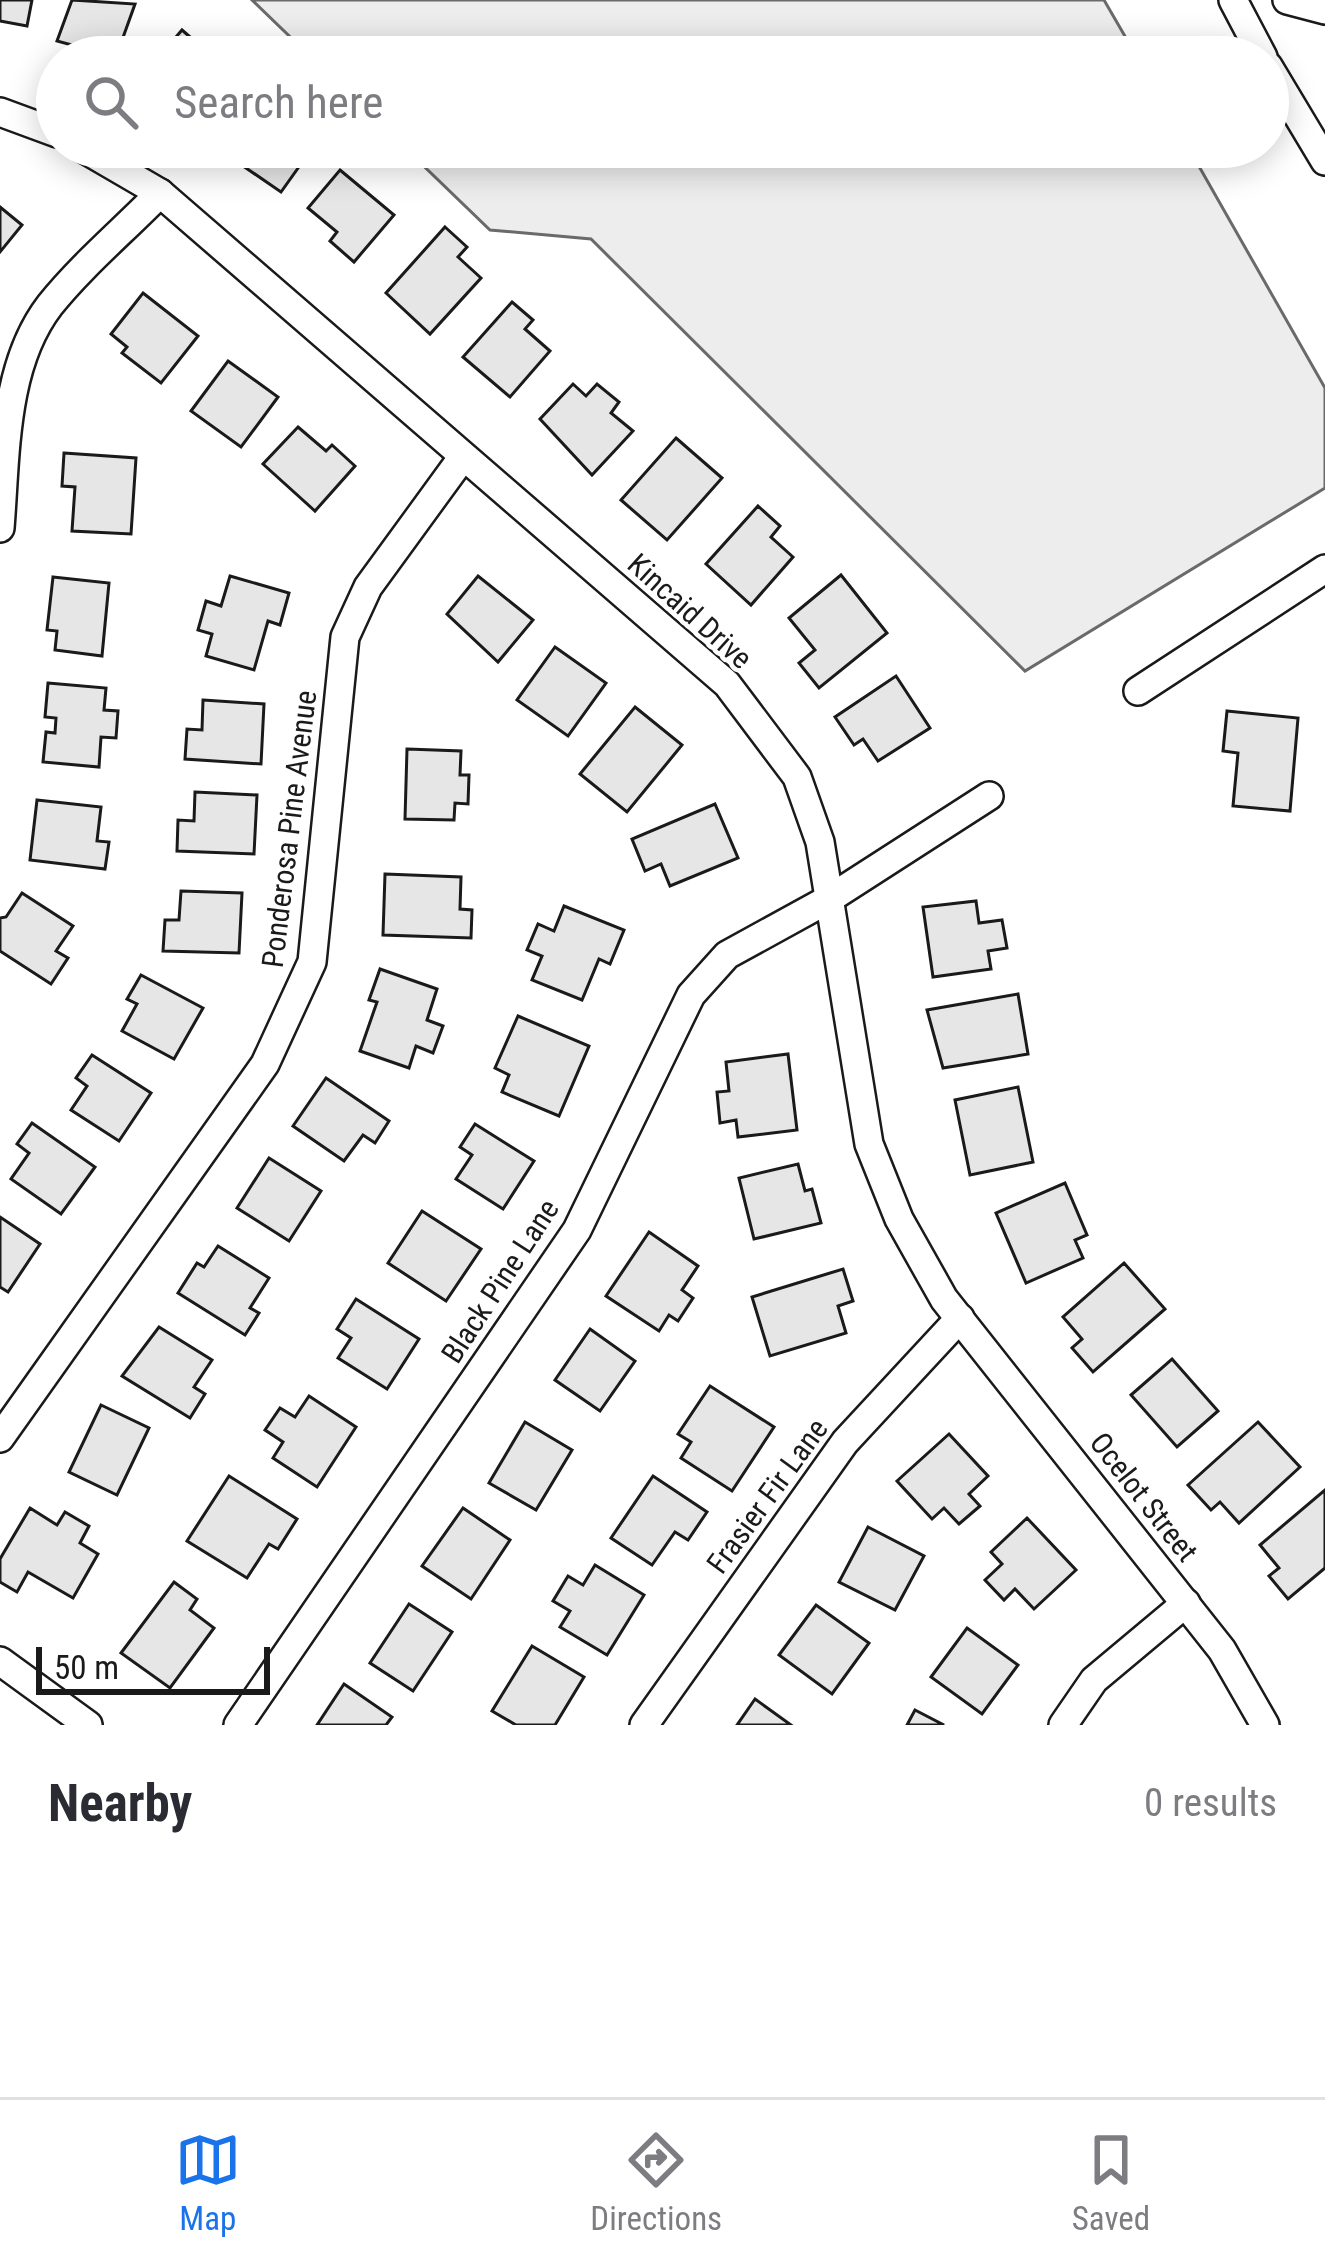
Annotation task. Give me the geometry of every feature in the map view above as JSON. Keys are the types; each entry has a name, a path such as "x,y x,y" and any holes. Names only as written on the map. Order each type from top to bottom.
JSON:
{"street":[{"path":"1233,0 1252,36"},
{"path":"1287,0 1325,10"},
{"path":"1289,101 1325,161"},
{"path":"0,112 36,125"},
{"name":"Kincaid Drive","path":"117,168 160,193 727,684 797,776 820,842 869,1144 899,1219 960,1318"},
{"path":"0,528 9,422 22,356 49,307 160,193"},
{"name":"Ponderosa Pine Avenue","path":"0,1438 265,1064 292,1015 312,962 345,638 368,587 462,458"},
{"path":"1138,691 1325,568"},
{"name":"Black Pine Lane","path":"238,1725 578,1230 691,995 727,955 829,899 989,796"},
{"name":"Ocelot Street","path":"960,1318 1222,1650 1265,1725"},
{"name":"Frasier Fir Lane","path":"644,1725 845,1442 960,1318"},
{"path":"1063,1725 1094,1680 1186,1604"},
{"path":"0,1661 88,1725"}],"shaded area":[{"path":"252,0 1104,0 1125,36 289,36"},
{"path":"426,168 1200,168 1325,388 1325,488 1025,671 591,239 490,230"}],"building":[{"path":"0,0 32,0 27,26 0,21"},
{"path":"72,0 135,4 124,36 59,36"},
{"path":"246,168 298,168 281,192"},
{"path":"340,170 394,215 354,262 330,241 337,232 308,208"},
{"path":"0,207 22,225 0,252"},
{"path":"445,227 467,247 458,257 481,278 430,334 386,293"},
{"path":"143,293 198,336 161,383 122,353 127,347 111,334"},
{"path":"512,302 533,320 525,329 550,351 510,397 463,357"},
{"path":"228,361 278,397 241,447 191,411"},
{"path":"573,384 586,396 597,384 619,402 611,413 633,431 592,475 540,419"},
{"path":"298,427 326,451 332,445 355,466 315,511 263,464"},
{"path":"676,438 722,478 667,540 621,500"},
{"path":"64,453 136,458 131,534 72,531 75,487 62,486"},
{"path":"758,506 780,526 771,537 793,557 751,605 706,564"},
{"path":"841,575 887,633 819,688 799,663 815,650 789,618"},
{"path":"230,576 289,593 280,625 268,621 254,670 206,656 212,634 198,630 206,601 221,606"},
{"path":"478,576 533,620 498,662 447,614"},
{"path":"53,577 109,583 102,656 55,650 57,631 47,630"},
{"path":"555,647 606,683 568,736 517,700"},
{"path":"896,676 930,728 878,761 863,739 854,745 835,717"},
{"path":"48,683 106,688 104,710 118,711 116,738 101,737 99,767 43,762 46,732 55,733 56,718 45,717"},
{"path":"203,700 264,704 261,764 185,759 187,729 202,730"},
{"path":"635,707 682,745 627,812 580,774"},
{"path":"1227,711 1298,718 1290,811 1233,806 1238,753 1223,751"},
{"path":"407,749 461,751 460,775 469,775 468,804 455,803 454,820 405,819"},
{"path":"195,792 257,795 254,854 177,851 178,820 194,821"},
{"path":"37,800 101,807 97,841 109,842 105,869 30,860"},
{"path":"715,804 738,858 670,886 661,864 645,871 632,839"},
{"path":"385,874 461,877 460,909 472,910 471,938 383,935"},
{"path":"181,891 242,893 239,953 163,951 165,920 179,920"},
{"path":"22,893 73,926 56,951 68,958 51,984 0,951 0,918 6,917"},
{"path":"976,901 979,923 1002,920 1007,948 988,951 991,969 933,977 923,907"},
{"path":"564,906 624,930 610,964 599,959 582,1000 532,980 542,956 527,950 538,924 554,931"},
{"path":"380,969 437,989 427,1020 443,1026 433,1053 416,1046 409,1068 360,1051 377,1002 369,1000"},
{"path":"141,975 203,1008 174,1059 122,1031 137,1004 127,999"},
{"path":"1018,994 1028,1054 943,1068 927,1010"},
{"path":"518,1016 589,1046 559,1116 502,1092 509,1075 495,1068"},
{"path":"788,1054 797,1130 738,1137 736,1120 720,1123 717,1092 729,1091 726,1062"},
{"path":"92,1055 151,1093 119,1141 71,1110 87,1086 76,1078"},
{"path":"326,1078 389,1121 375,1143 363,1135 344,1161 293,1126"},
{"path":"1018,1087 1033,1162 970,1175 955,1100"},
{"path":"32,1123 95,1167 61,1214 11,1179 29,1153 17,1144"},
{"path":"475,1124 534,1161 503,1209 456,1179 472,1155 460,1147"},
{"path":"269,1158 321,1191 289,1241 237,1208"},
{"path":"798,1164 805,1191 812,1189 821,1223 754,1239 739,1178"},
{"path":"1065,1183 1087,1235 1075,1240 1083,1258 1026,1283 996,1213"},
{"path":"422,1211 481,1249 446,1301 388,1263"},
{"path":"0,1217 40,1244 8,1292 0,1287"},
{"path":"649,1232 698,1266 682,1290 693,1298 678,1321 669,1315 659,1331 606,1296"},
{"path":"218,1246 269,1278 250,1308 259,1313 245,1335 178,1293 197,1263 204,1267"},
{"path":"1124,1263 1165,1309 1093,1372 1072,1348 1082,1339 1063,1317"},
{"path":"843,1269 853,1301 838,1306 846,1333 770,1356 752,1297"},
{"path":"356,1299 419,1339 387,1389 338,1358 351,1338 337,1329"},
{"path":"159,1327 212,1360 194,1387 205,1394 190,1418 122,1376"},
{"path":"590,1329 635,1361 600,1411 555,1380"},
{"path":"1172,1359 1218,1411 1177,1447 1131,1395"},
{"path":"710,1386 774,1427 732,1491 681,1458 691,1442 678,1434"},
{"path":"309,1396 356,1427 317,1487 273,1458 283,1442 265,1430 280,1408 295,1417"},
{"path":"101,1405 149,1428 117,1495 69,1472"},
{"path":"525,1422 572,1450 536,1510 489,1483"},
{"path":"1258,1422 1300,1467 1239,1523 1220,1502 1211,1510 1188,1485"},
{"path":"949,1434 988,1476 969,1494 980,1506 959,1524 944,1508 932,1519 897,1481"},
{"path":"229,1476 297,1519 278,1549 269,1544 247,1578 187,1541"},
{"path":"653,1476 707,1512 688,1540 675,1532 652,1565 611,1538"},
{"path":"1325,1490 1325,1568 1288,1599 1269,1576 1279,1568 1260,1545"},
{"path":"30,1508 57,1525 65,1512 89,1526 80,1543 98,1554 73,1598 28,1572 17,1592 0,1582 0,1559"},
{"path":"463,1508 510,1540 471,1599 422,1566"},
{"path":"1027,1518 1076,1570 1034,1609 1015,1589 1004,1600 985,1580 1002,1564 991,1552"},
{"path":"868,1527 924,1556 895,1610 839,1582"},
{"path":"595,1565 644,1595 607,1655 560,1627 570,1611 553,1601 568,1576 583,1585"},
{"path":"174,1582 197,1599 190,1610 214,1628 170,1688 121,1653"},
{"path":"409,1604 452,1632 413,1691 370,1663"},
{"path":"816,1605 869,1643 832,1694 779,1655"},
{"path":"967,1628 1018,1665 982,1714 931,1677"},
{"path":"532,1646 584,1677 555,1725 516,1725 492,1711"},
{"path":"344,1684 392,1717 386,1725 317,1725"},
{"path":"755,1699 791,1725 737,1725"},
{"path":"915,1710 944,1725 907,1725"}]}
